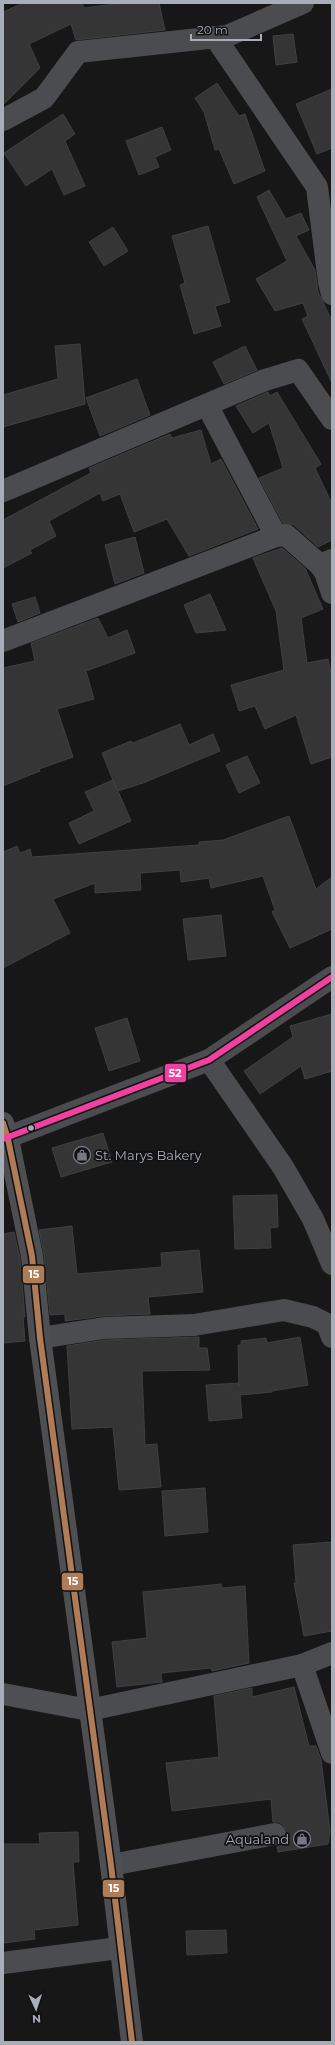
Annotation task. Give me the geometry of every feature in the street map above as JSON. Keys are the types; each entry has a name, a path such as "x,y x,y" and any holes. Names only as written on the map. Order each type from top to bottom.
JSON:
{"main road":[{"path":"5,1134 32,1256 40,1338 111,1865 119,1948 132,2042"},
{"path":"3,1694 89,1710"}],"street":[{"path":"3,120 44,98 78,52 227,36 303,3"},
{"path":"215,37 317,188 329,282 332,294"},
{"path":"3,491 265,380 298,370 332,419"},
{"path":"207,405 276,536"},
{"path":"3,641 276,536 286,534 326,562 325,572 332,593"},
{"path":"5,1134 208,1060 332,977"},
{"path":"208,1060 283,1167 312,1219 332,1264"},
{"path":"40,1338 104,1328 194,1325 284,1310 313,1317 327,1324 332,1337"},
{"path":"89,1710 302,1665 332,1653"},
{"path":"302,1665 332,1753"},
{"path":"111,1865 275,1834"},
{"path":"3,1963 119,1948"}],"building":[{"path":"23,3 82,3 84,8 122,3 159,3 165,30 76,40 71,24 29,44 40,68 3,105 3,12"},
{"path":"293,34 297,62 276,65 273,36"},
{"path":"217,83 239,116 245,114 265,171 234,184 219,149 215,150 204,112 195,98"},
{"path":"332,89 332,148 317,154 296,104"},
{"path":"63,114 75,134 65,141 85,186 64,195 52,169 26,186 4,153"},
{"path":"162,127 171,150 155,157 159,167 139,175 126,141"},
{"path":"269,190 286,219 301,213 309,230 296,236 315,270 318,292 332,321 332,383 302,319 308,316 303,303 275,311 256,279 287,261 257,197"},
{"path":"208,226 230,302 215,306 221,326 194,334 180,285 185,283 172,236"},
{"path":"113,227 128,251 104,266 89,242"},
{"path":"80,344 85,404 3,427 3,395 58,379 55,346"},
{"path":"245,346 257,370 224,384 213,362"},
{"path":"137,379 150,415 100,436 86,398"},
{"path":"268,392 270,396 277,392 321,464 315,468 332,504 332,540 318,547 294,525 283,523 259,478 283,468 269,423 253,433 236,406"},
{"path":"201,430 211,464 221,459 258,529 189,556 167,519 134,532 120,494 103,501 100,493 49,521 56,536 30,550 32,553 3,568 3,520 91,473 89,468 170,434 172,438"},
{"path":"135,537 144,573 115,584 105,545"},
{"path":"282,548 305,568 323,609 301,618 307,663 328,659 332,678 332,757 311,764 296,715 265,729 255,706 239,711 231,685 284,670 276,611 253,558"},
{"path":"210,594 226,630 196,633 184,605"},
{"path":"35,597 40,613 18,622 12,604"},
{"path":"98,618 108,638 127,630 135,653 86,671 94,699 57,709 73,757 39,769 40,771 3,786 3,668 35,661 31,643"},
{"path":"180,724 189,745 213,734 220,751 143,783 118,791 131,821 79,844 69,823 94,811 85,792 113,780 102,753 131,741 133,743"},
{"path":"247,756 260,783 239,793 226,765"},
{"path":"289,816 316,889 332,877 332,929 290,948 272,912 275,910 263,876 211,888 209,878 181,882 180,870 140,873 141,890 95,893 95,883 53,899 70,933 3,968 3,852 17,846 20,853 30,849 32,857 199,845 199,842 223,840"},
{"path":"221,915 226,956 188,960 183,919"},
{"path":"332,1014 332,1071 305,1079 301,1066 260,1094 244,1071 293,1037 290,1026"},
{"path":"127,1018 140,1061 109,1071 95,1028"},
{"name":"St. Marys Bakery","path":"103,1133 112,1162 61,1177 52,1148"},
{"path":"277,1195 278,1227 270,1228 271,1248 235,1249 233,1196"},
{"path":"72,1226 77,1274 162,1267 161,1253 199,1250 203,1292 148,1297 150,1314 103,1316 65,1321 65,1314 50,1315 44,1255 39,1230"},
{"path":"14,1232 20,1258 25,1317 23,1317 25,1341 3,1343 3,1234"},
{"path":"199,1337 199,1348 207,1348 210,1370 142,1371 145,1445 157,1444 161,1487 119,1490 113,1427 72,1429 67,1346 105,1340"},
{"path":"300,1337 308,1385 272,1392 240,1395 242,1418 209,1421 206,1385 239,1383 238,1345 241,1345 241,1341 266,1338 267,1343"},
{"path":"205,1488 208,1532 165,1536 162,1491"},
{"path":"332,1542 332,1631 304,1636 294,1583 296,1583 293,1545"},
{"path":"221,1584 222,1588 245,1586 249,1663 212,1671 211,1668 161,1673 162,1682 117,1687 112,1642 147,1638 143,1592"},
{"path":"294,1687 309,1746 316,1746 321,1759 330,1831 328,1844 278,1852 277,1846 283,1843 287,1838 287,1832 284,1826 279,1822 273,1822 271,1799 172,1811 166,1763 219,1757 214,1696 252,1688 252,1697"},
{"path":"78,1832 79,1862 73,1862 78,1925 34,1930 35,1939 3,1943 3,1844 40,1844 39,1833"},
{"path":"226,1930 227,1953 187,1955 186,1931"}],"transit line":[{"name":"52","path":"3,1139 209,1060 332,977"},
{"name":"15","path":"3,1123 8,1139 32,1256 40,1338 111,1865 132,2042"}],"place":[{"name":"St. Marys Bakery","path":"82,1155"},
{"name":"Aqualand","path":"302,1839"}]}
